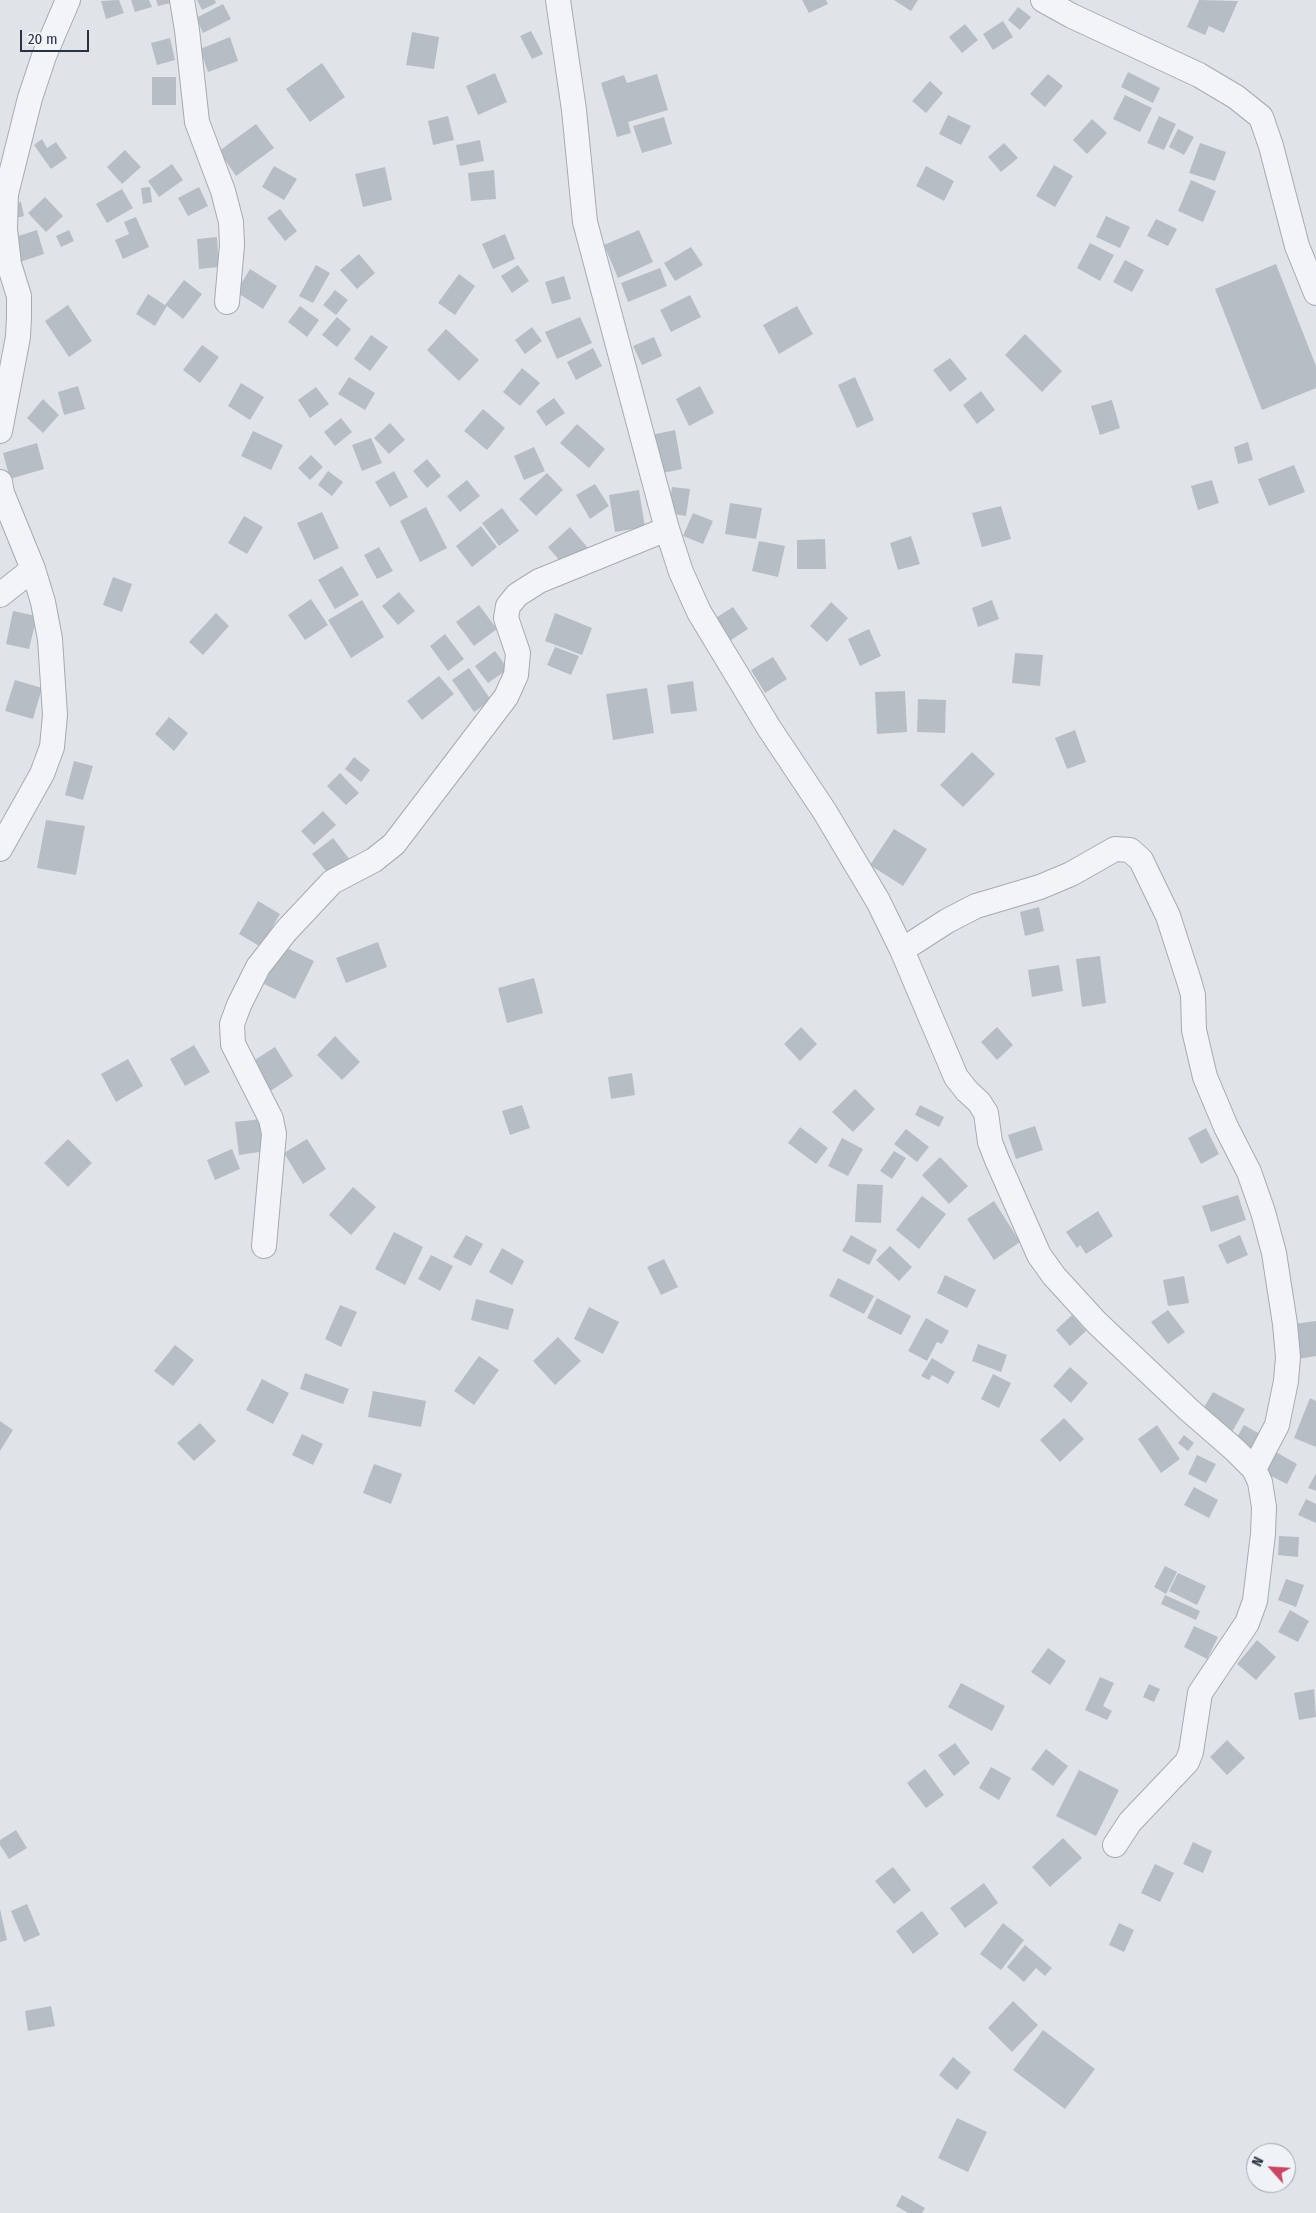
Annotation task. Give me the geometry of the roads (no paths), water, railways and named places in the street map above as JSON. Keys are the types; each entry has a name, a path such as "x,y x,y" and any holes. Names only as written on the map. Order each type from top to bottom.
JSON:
{"street":[{"path":"0,431 18,336 19,317 19,296 9,264 5,229 6,194 30,98 44,56 68,0"},
{"path":"182,0 197,122 223,191 231,222 232,245 227,302"},
{"path":"558,0 574,110 585,222 667,529 681,572 699,612 769,728 840,837 878,901 902,950 956,1077 979,1102 986,1113 994,1151 1039,1255 1054,1276 1097,1323 1254,1469 1260,1482 1264,1507 1255,1601 1247,1623 1200,1694 1191,1752 1187,1762 1130,1822 1115,1845"},
{"path":"1043,0 1072,16 1199,75 1236,97 1261,118 1271,146 1297,246 1316,293"},
{"path":"0,482 2,494 33,568 43,602 50,638 55,715 52,747 42,774 0,849"},
{"path":"264,1246 274,1134 271,1118 233,1044 232,1024 238,1005 258,967 286,931 332,882 374,860 394,844 506,697 516,675 518,653 506,618 508,606 517,595 539,581 667,529"},
{"path":"0,595 33,568"},
{"path":"902,950 946,920 976,906 1040,887 1071,874 1115,849 1130,850 1142,860 1168,916 1189,980 1193,995 1194,1030 1205,1077 1226,1127 1249,1172 1263,1212 1275,1261 1285,1324 1288,1357 1286,1381 1276,1425 1254,1469"}]}
